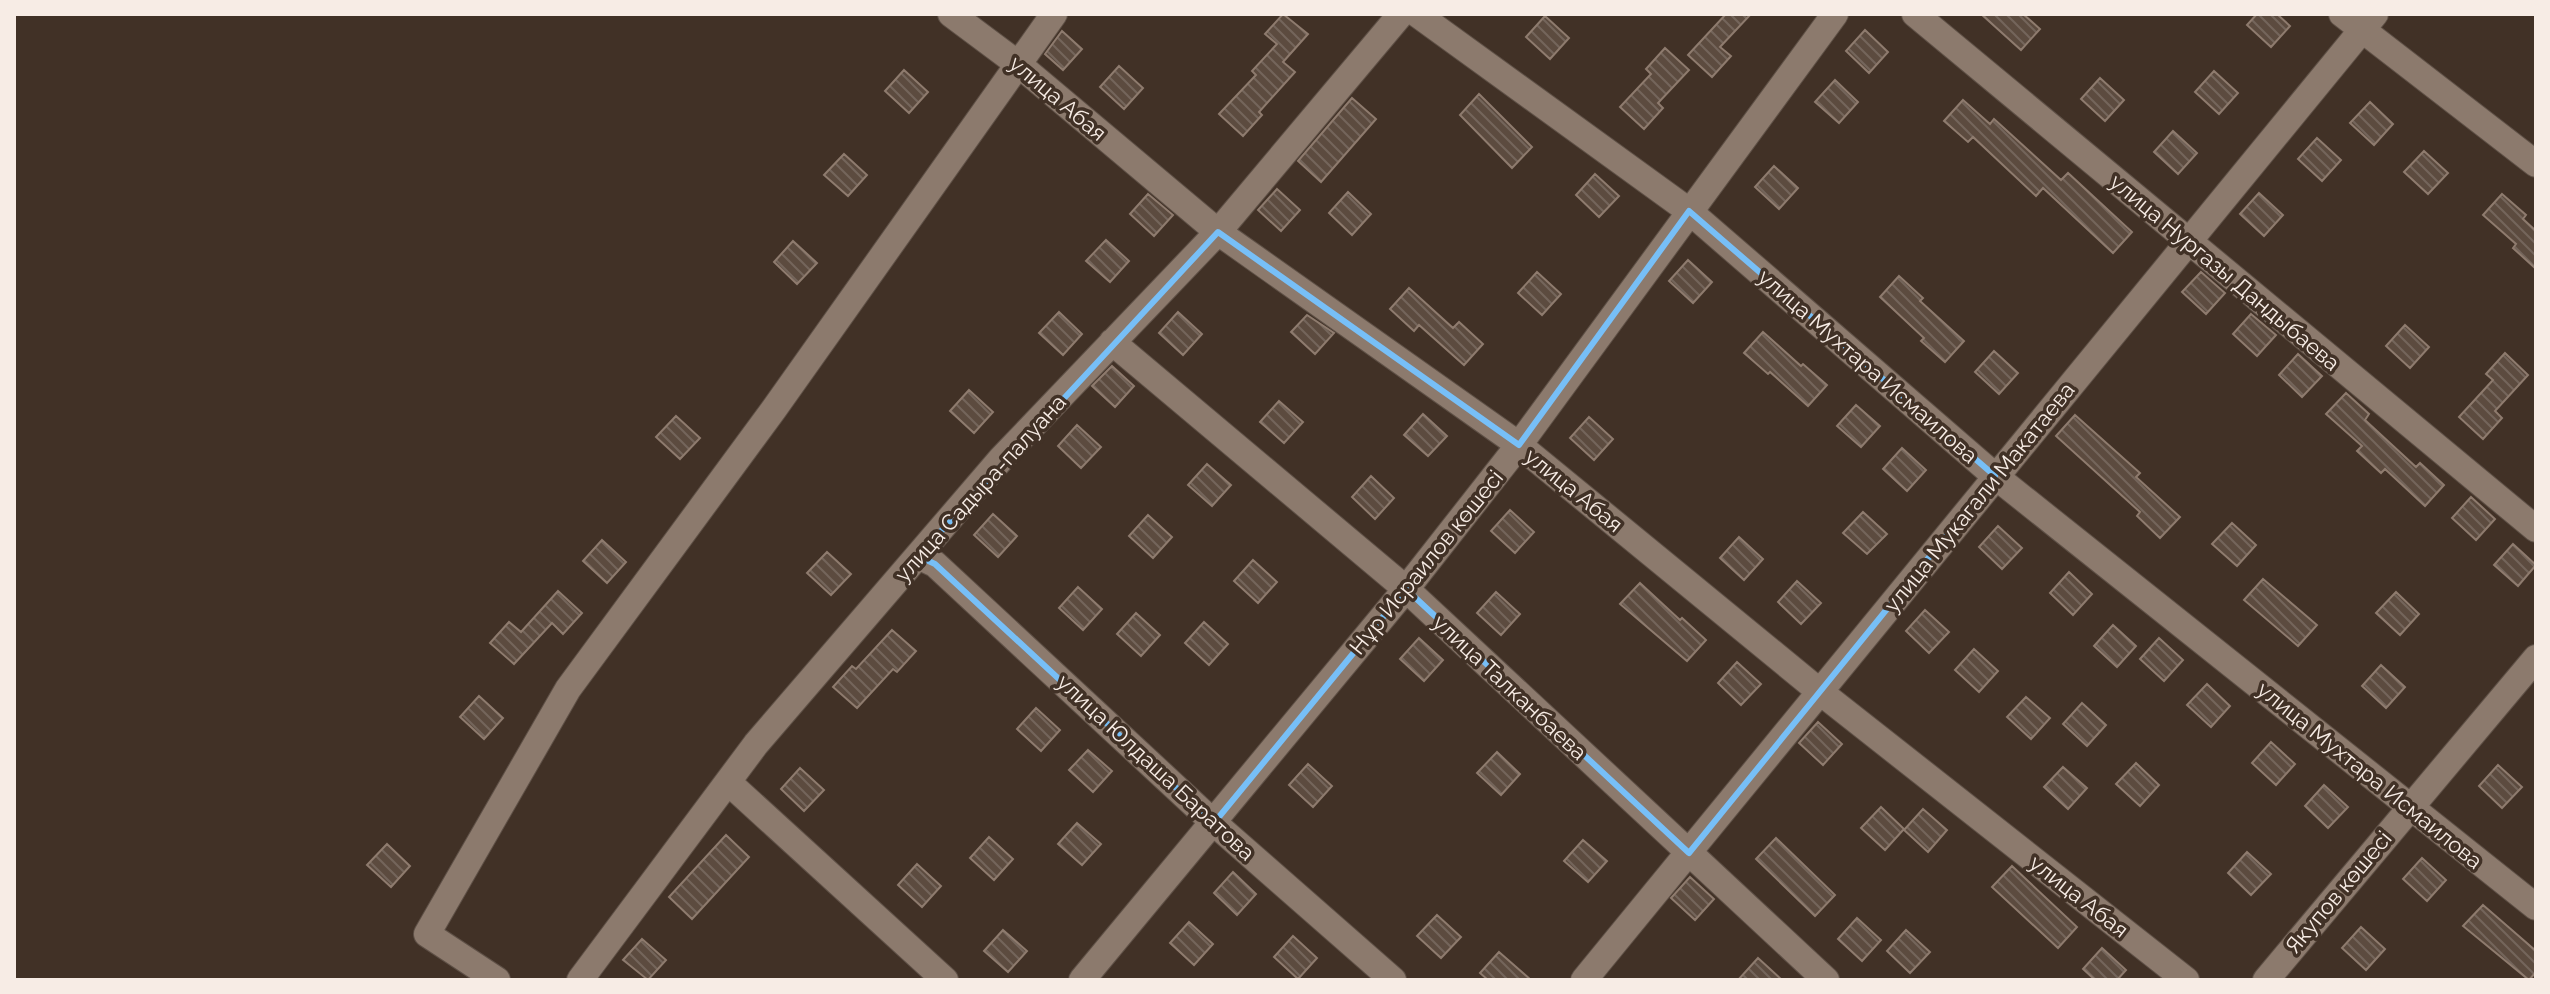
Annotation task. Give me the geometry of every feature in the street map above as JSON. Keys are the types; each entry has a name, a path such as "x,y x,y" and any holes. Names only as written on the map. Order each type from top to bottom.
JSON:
{"street":[{"name":"улица Абая","path":"951,14 1018,64 1218,232 1519,445 1819,691 2186,980"},
{"path":"497,980 427,934 568,689 774,409 1054,14"},
{"name":"улица Садыра-палуана","path":"580,980 756,744 1001,459 1218,232 1401,14"},
{"name":"улица Мухтара Исмаилова","path":"1417,14 1689,211 1995,476 2536,907"},
{"name":"Нұр Исраилов көшесі","path":"1082,980 1406,589 1519,445 1835,14"},
{"name":"улица Нургазы Дандыбаева","path":"1915,14 2536,529"},
{"path":"2359,19 2536,164"},
{"name":"улица Мукагали Макатаева","path":"1584,980 2188,242 2359,19"},
{"name":"улица Талканбаева","path":"1112,342 1406,589 1826,980"},
{"name":"улица Юлдаша Баратова","path":"918,556 935,564 1214,823 1393,980"},
{"name":"Якупов көшесі","path":"2266,980 2536,658"},
{"path":"728,782 945,980"}],"highlighted area":[{"path":"1689,211 1995,476 1689,853 1406,589 1214,823 935,564 918,556 1218,232 1519,445"}],"building":[{"path":"1283,14 1308,34 1283,62 1295,72 1259,112 1262,115 1243,136 1219,114 1256,75 1252,71 1277,44 1265,34"},
{"path":"1726,14 1751,14 1720,47 1731,56 1712,77 1688,55"},
{"path":"1981,14 2023,14 2040,29 2021,50"},
{"path":"2257,14 2277,14 2290,26 2271,47 2247,25"},
{"path":"1545,16 1569,38 1550,59 1526,37"},
{"path":"1865,30 1888,52 1869,73 1846,51"},
{"path":"1062,31 1082,49 1063,70 1045,54"},
{"path":"1665,48 1689,70 1658,103 1663,108 1644,129 1620,107 1651,74 1646,69"},
{"path":"1119,66 1143,88 1124,109 1100,87"},
{"path":"904,70 928,92 909,113 885,91"},
{"path":"2214,71 2238,93 2219,114 2195,92"},
{"path":"2100,78 2124,100 2105,121 2081,99"},
{"path":"1835,80 1858,102 1839,123 1815,102"},
{"path":"1479,94 1532,147 1512,168 1460,115"},
{"path":"1352,98 1376,119 1321,182 1298,161"},
{"path":"1963,100 1990,124 1994,119 2061,180 2068,173 2132,232 2113,253 2043,188 2036,196 1973,137 1968,142 1944,121"},
{"path":"2370,102 2393,124 2374,145 2350,123"},
{"path":"2173,131 2197,153 2178,174 2154,152"},
{"path":"2317,138 2341,160 2322,181 2298,159"},
{"path":"2424,151 2448,173 2428,194 2404,172"},
{"path":"844,154 867,175 848,196 824,175"},
{"path":"1774,166 1798,188 1779,209 1755,187"},
{"path":"1595,174 1619,196 1599,217 1576,195"},
{"path":"1277,189 1300,210 1281,231 1258,210"},
{"path":"1348,192 1371,214 1352,235 1329,213"},
{"path":"2259,193 2283,215 2264,236 2240,214"},
{"path":"1148,194 1173,215 1154,236 1130,214"},
{"path":"2502,194 2526,215 2523,219 2536,231 2536,269 2513,248 2516,244 2483,215"},
{"path":"1106,240 1129,261 1110,282 1086,261"},
{"path":"793,241 817,263 797,284 774,262"},
{"path":"1688,260 1712,282 1693,303 1669,281"},
{"path":"1537,272 1561,294 1542,315 1518,293"},
{"path":"2201,272 2225,293 2206,314 2182,292"},
{"path":"1899,276 1923,298 1920,301 1964,341 1945,362 1880,297"},
{"path":"1409,288 1453,328 1459,322 1483,344 1464,365 1419,325 1414,331 1390,309"},
{"path":"1059,312 1082,334 1063,355 1039,333"},
{"path":"1178,312 1202,334 1183,355 1159,333"},
{"path":"2251,314 2276,335 2257,356 2233,334"},
{"path":"1307,315 1334,333 1315,354 1291,332"},
{"path":"2405,325 2429,347 2410,368 2386,346"},
{"path":"1763,332 1827,385 1808,406 1744,353"},
{"path":"1994,351 2018,373 1999,394 1975,372"},
{"path":"2505,353 2528,375 2495,411 2502,418 2483,439 2459,417 2493,380 2486,374"},
{"path":"2298,354 2322,376 2302,397 2279,375"},
{"path":"1112,366 1134,386 1115,407 1092,386"},
{"path":"969,390 993,412 974,433 950,411"},
{"path":"2346,393 2369,414 2365,420 2416,467 2420,463 2444,485 2425,506 2385,469 2381,473 2357,451 2362,446 2326,414"},
{"path":"1279,401 1303,422 1284,443 1260,422"},
{"path":"1856,405 1880,426 1861,447 1837,426"},
{"path":"1423,414 1447,436 1428,456 1404,435"},
{"path":"2075,415 2140,473 2136,477 2180,517 2160,538 2137,516 2140,512 2056,436"},
{"path":"676,416 700,438 680,459 656,437"},
{"path":"1589,417 1613,439 1594,460 1570,438"},
{"path":"1077,425 1101,447 1081,468 1058,446"},
{"path":"1902,448 1926,470 1907,491 1883,469"},
{"path":"1207,464 1231,485 1212,506 1188,485"},
{"path":"1371,476 1394,498 1375,519 1352,497"},
{"path":"2471,497 2495,519 2476,540 2452,518"},
{"path":"1510,510 1534,532 1515,553 1491,531"},
{"path":"1863,512 1887,534 1867,554 1843,533"},
{"path":"993,514 1017,536 998,557 974,535"},
{"path":"1148,515 1172,537 1153,558 1129,536"},
{"path":"2232,523 2256,545 2237,566 2212,544"},
{"path":"1998,526 2022,548 2002,569 1979,547"},
{"path":"1739,537 1763,559 1744,580 1720,558"},
{"path":"602,540 626,562 607,583 583,561"},
{"path":"2513,544 2536,565 2518,586 2494,565"},
{"path":"827,552 851,574 831,595 807,573"},
{"path":"1253,560 1277,582 1258,603 1234,581"},
{"path":"2069,572 2092,594 2073,615 2050,593"},
{"path":"2263,579 2317,625 2298,646 2244,600"},
{"path":"1797,581 1821,603 1801,624 1778,602"},
{"path":"1640,583 1706,640 1687,661 1620,604"},
{"path":"1078,587 1102,609 1083,630 1059,608"},
{"path":"558,591 582,613 563,634 552,623 514,664 490,643 509,622 521,632"},
{"path":"1496,592 1520,614 1501,635 1477,613"},
{"path":"2396,592 2419,614 2400,635 2376,613"},
{"path":"1925,610 1949,632 1929,653 1906,631"},
{"path":"1136,613 1160,635 1141,656 1117,634"},
{"path":"1204,622 1228,644 1209,665 1185,643"},
{"path":"2113,625 2136,646 2117,667 2094,646"},
{"path":"892,630 916,651 897,672 893,669 857,708 833,687 852,666 856,669"},
{"path":"1419,638 1443,660 1424,681 1400,659"},
{"path":"2159,638 2183,660 2164,681 2140,659"},
{"path":"1974,649 1998,671 1979,692 1955,670"},
{"path":"1737,662 1761,684 1741,705 1718,683"},
{"path":"2381,665 2405,687 2386,708 2362,686"},
{"path":"2207,684 2230,706 2211,727 2187,705"},
{"path":"479,696 503,718 484,739 460,717"},
{"path":"2026,697 2050,718 2031,739 2007,717"},
{"path":"2082,703 2106,725 2087,746 2063,724"},
{"path":"1036,708 1060,730 1041,751 1017,729"},
{"path":"1818,722 1842,744 1823,765 1799,743"},
{"path":"2271,742 2295,764 2276,785 2252,763"},
{"path":"1088,750 1112,771 1093,792 1069,770"},
{"path":"1497,752 1520,774 1501,795 1477,773"},
{"path":"2136,763 2159,785 2140,806 2116,784"},
{"path":"1308,764 1332,786 1313,807 1289,785"},
{"path":"2498,765 2522,787 2502,808 2479,786"},
{"path":"2063,767 2087,788 2068,809 2044,787"},
{"path":"800,768 824,790 804,811 781,789"},
{"path":"2324,785 2348,807 2328,828 2305,806"},
{"path":"1881,807 1904,829 1885,850 1861,828"},
{"path":"1923,809 1947,830 1928,852 1904,830"},
{"path":"1077,823 1101,844 1082,865 1058,844"},
{"path":"726,835 749,857 692,919 669,897"},
{"path":"989,837 1013,859 994,880 970,858"},
{"path":"1776,838 1835,895 1815,916 1756,859"},
{"path":"1583,840 1607,861 1588,882 1564,861"},
{"path":"387,844 410,866 391,887 367,865"},
{"path":"2247,852 2271,874 2251,895 2228,873"},
{"path":"2422,858 2446,880 2427,901 2403,879"},
{"path":"917,864 941,886 922,907 898,885"},
{"path":"2012,866 2077,927 2058,948 1992,887"},
{"path":"1233,872 1256,894 1237,915 1214,893"},
{"path":"1690,877 1714,899 1695,920 1671,898"},
{"path":"2483,905 2536,951 2536,972 2529,980 2463,926"},
{"path":"1437,915 1461,937 1441,958 1417,936"},
{"path":"1857,918 1881,940 1862,961 1838,939"},
{"path":"1189,922 1213,944 1194,965 1170,943"},
{"path":"2361,927 2385,949 2366,970 2342,948"},
{"path":"1003,930 1027,951 1008,972 984,951"},
{"path":"1906,930 1930,952 1910,973 1887,951"},
{"path":"1293,936 1317,958 1298,979 1274,957"},
{"path":"642,939 666,960 648,980 623,960"},
{"path":"2102,948 2126,970 2117,980 2095,980 2083,969"},
{"path":"1499,952 1531,980 1488,980 1480,973"},
{"path":"1758,958 1782,980 1738,980"}]}
